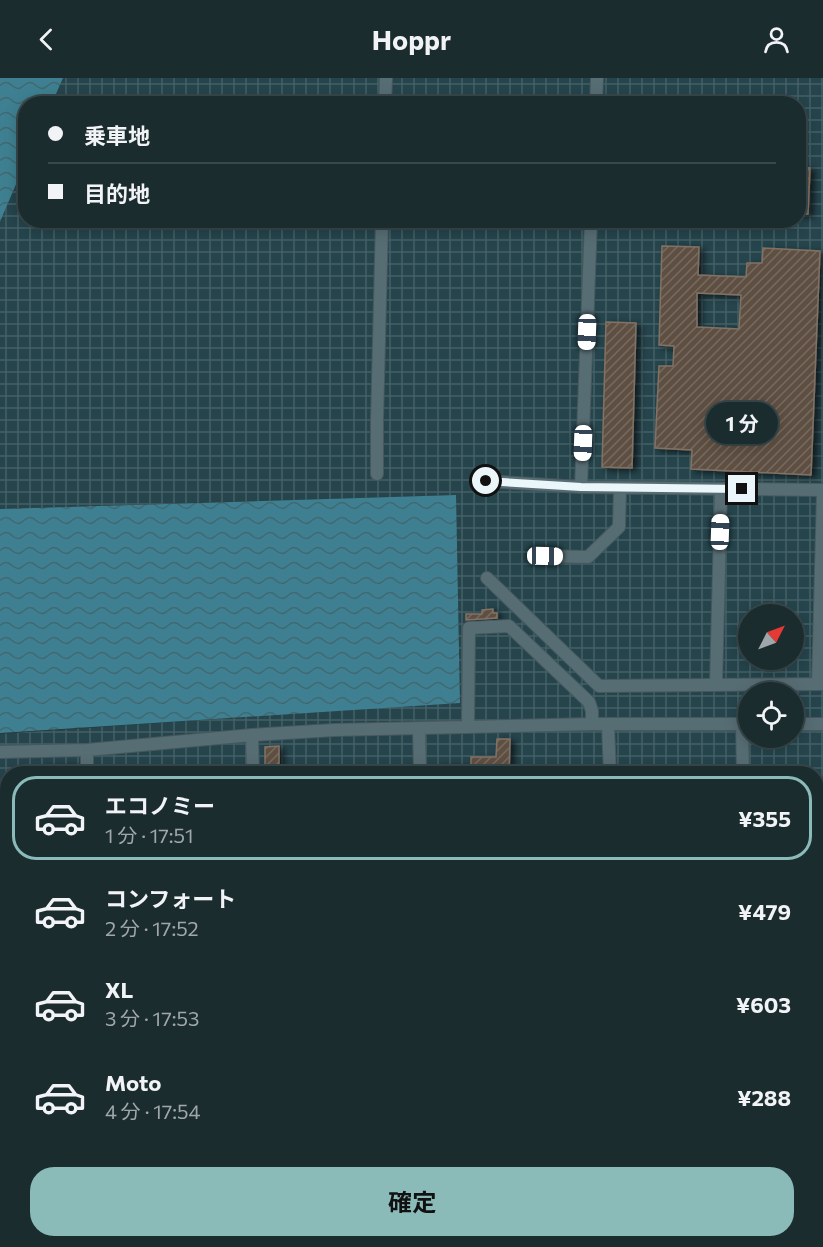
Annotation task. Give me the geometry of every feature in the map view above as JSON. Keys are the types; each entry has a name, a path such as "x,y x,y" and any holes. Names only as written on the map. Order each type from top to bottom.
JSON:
{"street":[{"path":"386,78 386,96"},
{"path":"596,96 597,78"},
{"path":"377,474 376,421 382,228"},
{"path":"581,487 591,228"},
{"path":"486,481 581,487 823,491 820,684 599,686 487,578"},
{"path":"545,556 588,557 619,527 620,488"},
{"path":"716,685 721,489"},
{"path":"468,727 469,628 509,626 585,697 591,706 592,724"},
{"path":"0,752 87,750 334,730 592,724 608,726 738,724"},
{"path":"804,724 823,724"},
{"path":"608,726 610,766"},
{"path":"420,729 420,766"},
{"path":"252,735 253,766"},
{"path":"743,766 744,748"},
{"path":"87,750 87,766"}],"shaded area":[{"path":"63,78 823,78 823,766 0,766 0,734 460,702 455,495 0,509 0,222 18,180 18,228 806,228 806,96 55,96"}],"water":[{"path":"0,78 63,78 55,96 18,96 18,180 0,222"},
{"path":"456,495 460,703 0,733 0,509"}],"building":[{"path":"806,168 810,168 808,214 806,214"},
{"path":"662,246 699,247 698,275 746,277 747,263 762,263 763,248 820,251 811,475 691,469 692,450 655,448 659,366 673,366 674,346 659,345","holes":["697,293 741,295 739,329 697,327"]},
{"path":"606,322 636,323 632,468 602,467"},
{"path":"493,609 493,613 497,613 497,618 466,620 466,614 482,614 482,610"},
{"path":"497,739 510,739 509,766 471,766 471,757 496,757"},
{"path":"279,746 279,766 265,766 265,747"}],"route":[{"path":"486,481 581,487 742,489"}]}
